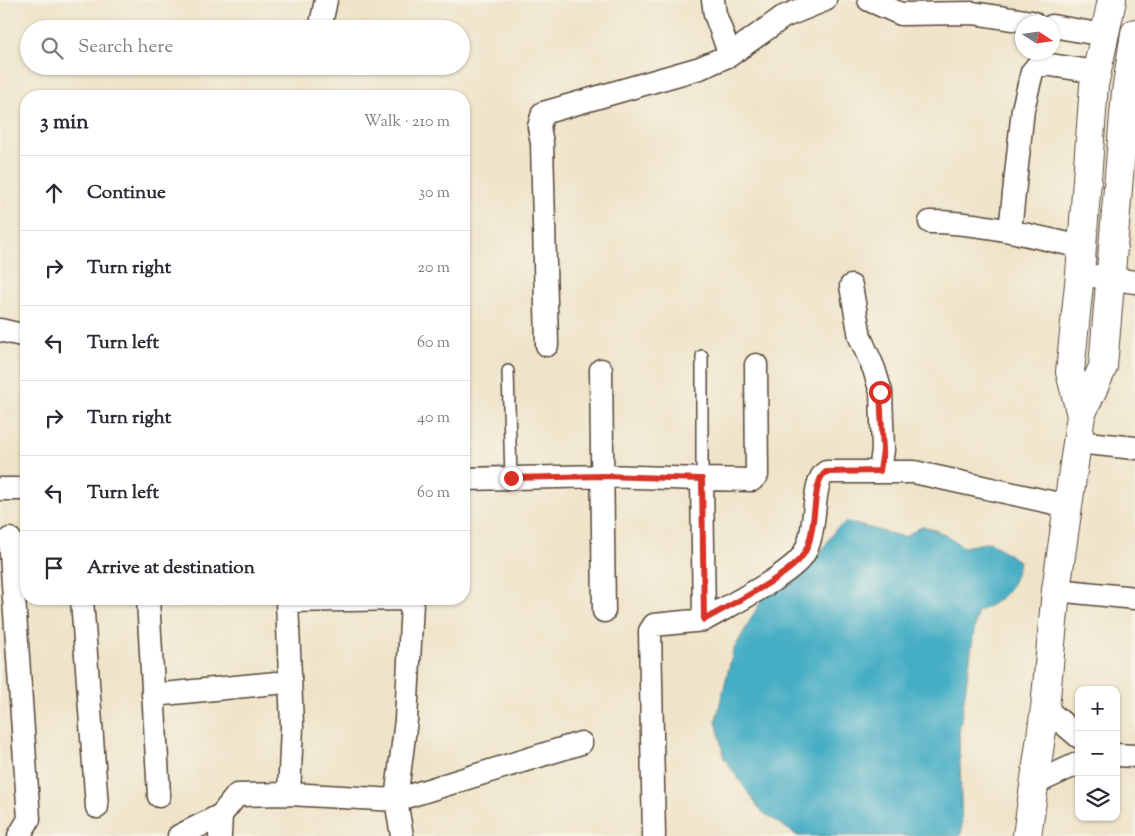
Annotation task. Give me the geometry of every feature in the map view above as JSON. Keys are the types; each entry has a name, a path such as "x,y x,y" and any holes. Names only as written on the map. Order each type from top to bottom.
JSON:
{"street":[{"path":"322,20 326,0"},
{"path":"713,0 715,14 730,55"},
{"path":"546,345 542,143 539,127 543,113 700,68 730,55 783,17 825,0"},
{"path":"869,0 902,14 973,13 1015,19"},
{"path":"1081,415 1070,372 1080,274 1095,78 1112,0"},
{"path":"1060,27 1104,35"},
{"path":"1027,836 1045,708 1056,590 1081,415 1103,367 1124,280 1135,33"},
{"path":"1010,231 1016,189 1023,109 1032,72 1037,66 1044,64 1095,78 1131,93"},
{"path":"930,222 962,222 1082,247"},
{"path":"1080,274 1124,280"},
{"path":"851,286 860,337 874,369 880,392 883,450 880,471"},
{"path":"0,330 20,335"},
{"path":"470,479 603,476 752,480 757,475 756,365"},
{"path":"601,370 604,611"},
{"path":"1077,442 1135,448"},
{"path":"654,836 650,631 654,625 704,620 769,582 802,557 810,542 814,523 817,483 826,472 914,472 1068,506"},
{"path":"702,479 704,620"},
{"path":"0,489 20,489"},
{"path":"12,540 29,819 19,836"},
{"path":"1056,590 1135,598"},
{"path":"82,605 97,807"},
{"path":"148,605 159,796"},
{"path":"288,605 292,726 289,794"},
{"path":"402,836 396,800 406,720 412,605"},
{"path":"154,695 276,683"},
{"path":"1045,708 1075,734"},
{"path":"179,836 221,826 237,795 289,794 396,800 581,743"},
{"path":"1120,755 1135,756"},
{"path":"1034,784 1075,765"}],"lane":[{"path":"702,356 702,479"},
{"path":"508,371 511,478"}],"water":[{"path":"847,522 904,537 923,526 940,532 964,547 990,542 1019,561 1014,580 1006,593 994,603 977,612 959,733 962,830 960,836 798,836 761,811 724,758 716,720 733,651 767,590 795,576 814,562 836,529"}],"route":[{"path":"511,478 603,476 702,479 704,620 769,582 802,557 810,542 814,523 817,483 821,476 826,472 880,471 883,450 880,392"}]}
